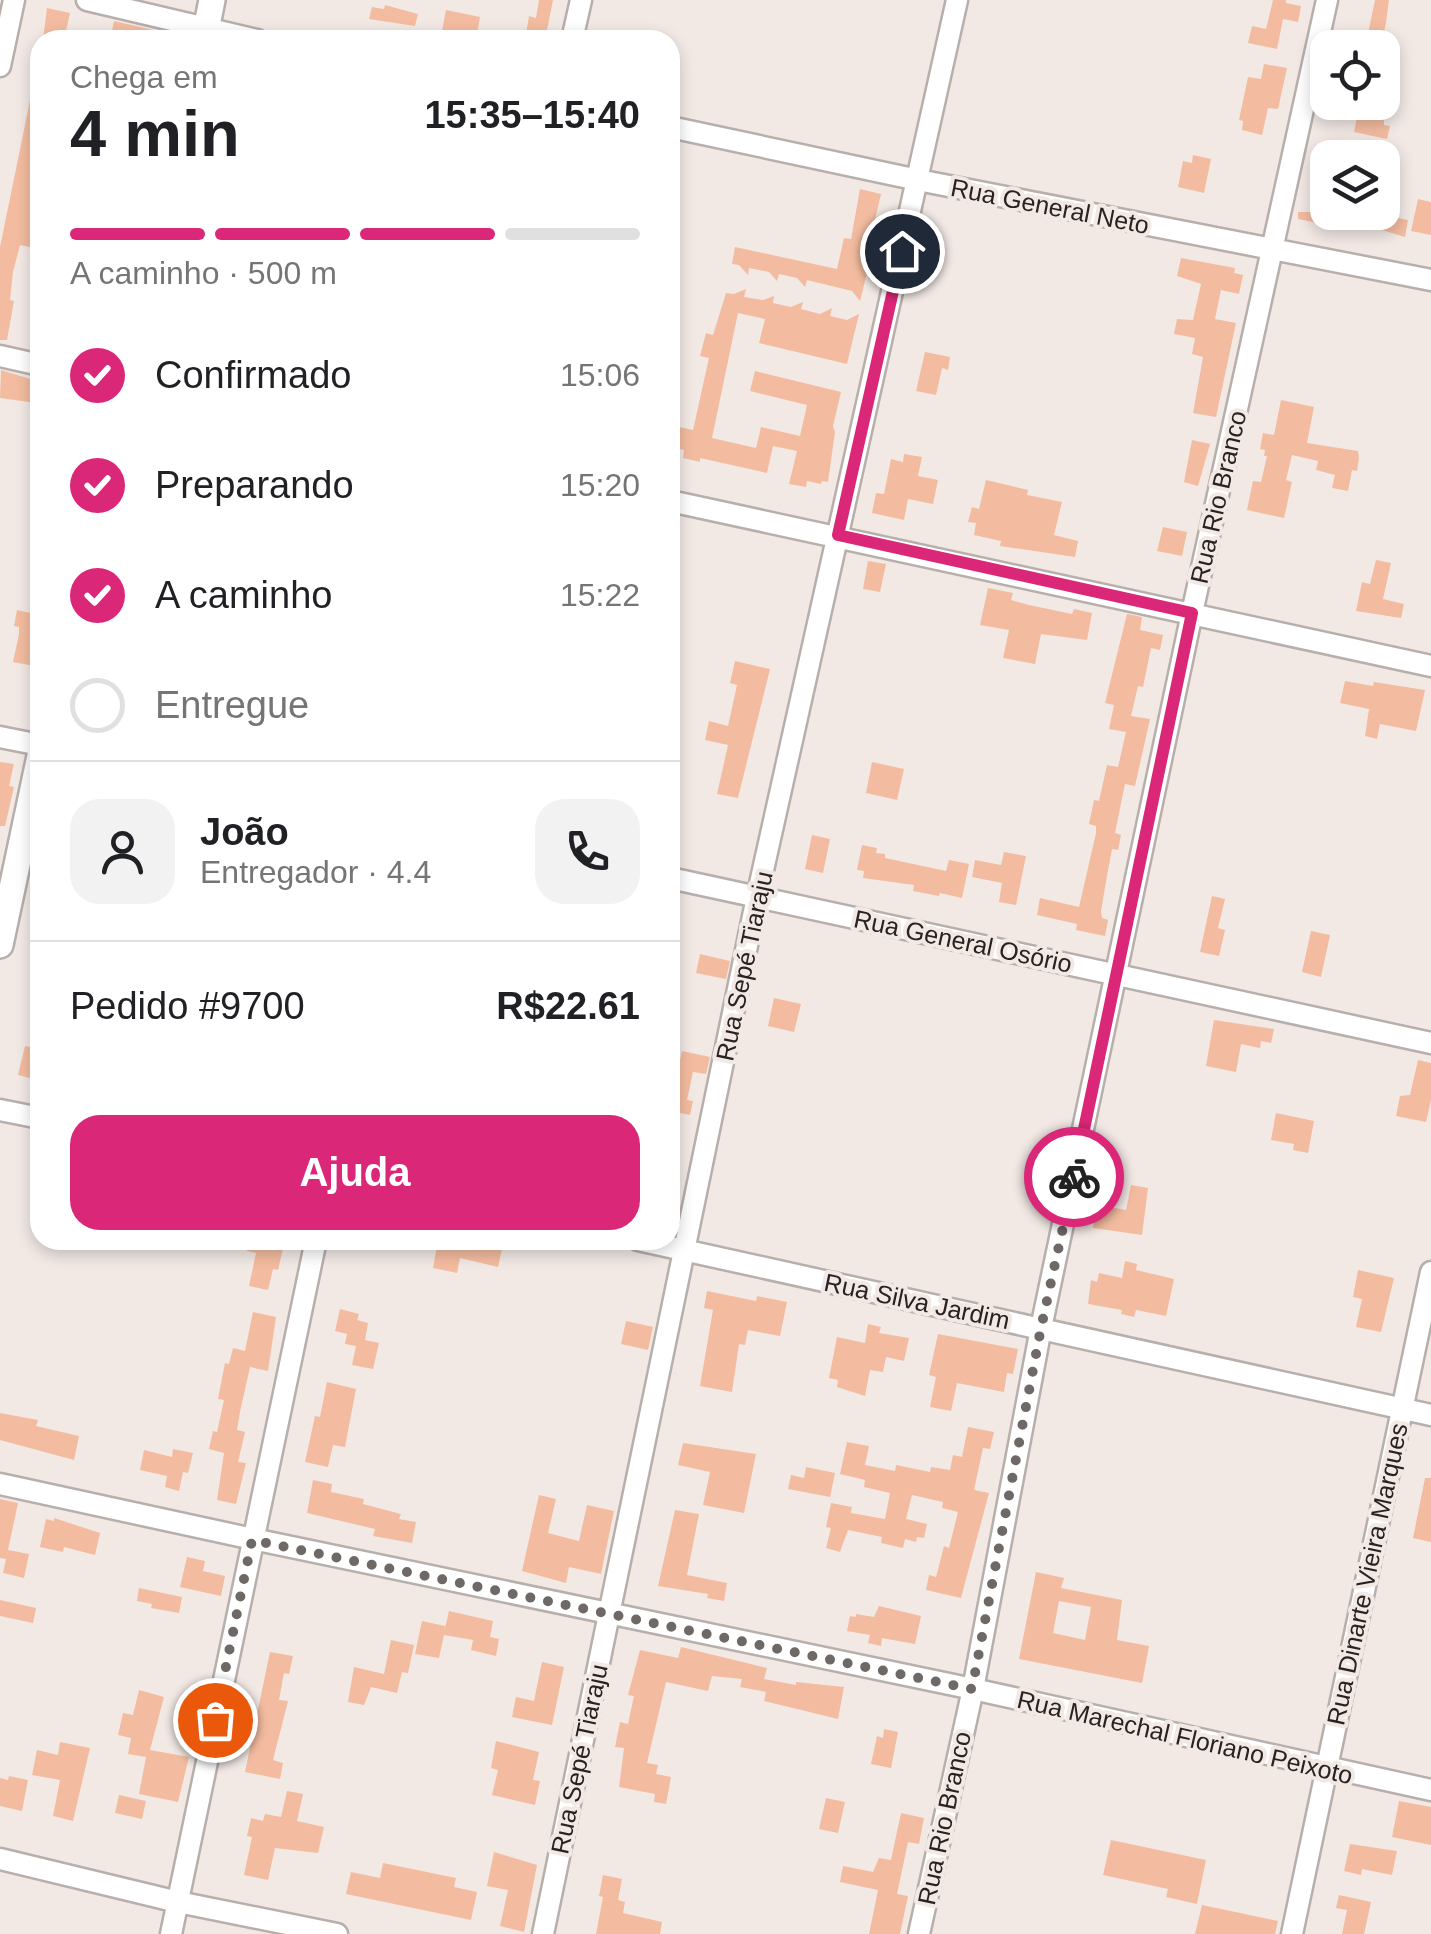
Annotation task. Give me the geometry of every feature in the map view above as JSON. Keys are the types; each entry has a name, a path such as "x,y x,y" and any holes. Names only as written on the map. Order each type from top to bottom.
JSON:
{"street":[{"path":"0,66 14,0"},
{"path":"87,0 191,30"},
{"path":"206,30 212,0"},
{"path":"574,30 581,0"},
{"name":"Rua Sepé Tiaraju","path":"543,1934 757,896 957,0"},
{"name":"Rua Rio Branco","path":"920,1934 972,1689 1041,1328 1326,0"},
{"name":"Rua General Neto","path":"680,129 1431,280"},
{"path":"0,356 30,363"},
{"path":"680,503 1431,666"},
{"path":"0,737 30,744"},
{"path":"0,945 30,803"},
{"name":"Rua General Osório","path":"680,880 1431,1043"},
{"path":"0,1110 30,1116"},
{"name":"Rua Silva Jardim","path":"680,1249 1431,1415"},
{"path":"171,1934 314,1250"},
{"name":"Rua Dinarte Vieira Marques","path":"1292,1934 1431,1272"},
{"name":"Rua Marechal Floriano Peixoto","path":"0,1484 1431,1790"},
{"path":"0,1859 178,1902 337,1934"}],"building":[{"path":"539,0 553,0 547,30 527,30 529,16 536,18"},
{"path":"1273,0 1301,6 1298,22 1283,19 1277,49 1248,43 1252,26 1266,29"},
{"path":"1375,0 1389,0 1384,30 1369,30"},
{"path":"385,5 418,14 415,26 369,19 372,7 384,9"},
{"path":"47,8 70,13 66,30 44,30"},
{"path":"446,10 480,17 478,30 442,30"},
{"path":"114,21 153,30 112,30"},
{"path":"1264,64 1287,68 1278,109 1268,108 1262,135 1242,130 1243,121 1239,120 1248,77 1261,79"},
{"path":"30,101 30,247 20,245 13,272 10,300 14,301 7,340 0,340 0,247"},
{"path":"1356,120 1384,120 1384,125 1390,126 1387,139 1354,132"},
{"path":"1193,155 1211,159 1204,193 1178,187 1183,161 1192,163"},
{"path":"860,189 881,194 875,220 880,221 860,301 852,291 807,280 805,287 797,278 779,274 777,281 769,272 749,268 748,275 739,265 732,264 735,247 837,269 844,238 851,239"},
{"path":"1418,199 1431,202 1431,235 1411,231"},
{"path":"1298,212 1310,212 1310,221 1298,219"},
{"path":"1400,218 1408,220 1405,237 1382,230 1400,230"},
{"path":"1181,258 1235,268 1234,273 1243,275 1239,294 1221,290 1215,319 1236,323 1216,417 1193,413 1203,357 1192,354 1195,338 1174,334 1177,319 1193,320 1201,284 1177,276"},
{"path":"746,289 744,297 763,300 774,296 773,303 791,307 803,302 801,309 820,314 832,308 830,316 847,320 859,314 847,364 759,343 765,319 738,313 712,438 756,448 761,427 800,436 807,405 750,391 755,371 841,392 833,426 828,482 807,481 806,487 789,484 797,451 773,446 767,473 683,458 680,427 693,430 709,358 700,356 706,333 713,335 726,293"},
{"path":"925,352 950,357 948,370 942,368 936,395 916,391"},
{"path":"1,370 30,379 30,402 0,398"},
{"path":"1281,400 1314,407 1307,443 1358,451 1359,458 1348,491 1332,488 1335,475 1316,470 1318,461 1292,455 1286,480 1292,482 1284,518 1247,510 1253,481 1261,482 1267,456 1260,449 1263,433 1274,435"},
{"path":"1192,440 1210,444 1198,486 1184,482"},
{"path":"904,454 922,457 918,476 938,480 933,504 908,499 904,520 872,513 876,493 884,494 891,459 903,462"},
{"path":"986,480 1028,490 1027,495 1062,502 1054,535 1078,541 1075,557 1000,546 1001,541 974,535 976,523 968,522 972,507 979,509"},
{"path":"1163,527 1187,532 1182,556 1157,551"},
{"path":"1376,560 1391,563 1383,599 1404,604 1401,618 1356,611 1362,582 1370,584"},
{"path":"868,561 886,564 880,592 863,589"},
{"path":"988,588 1013,593 1011,600 1029,605 1072,614 1074,609 1092,613 1087,640 1041,634 1035,664 1003,658 1009,630 980,625"},
{"path":"17,610 30,613 30,665 13,662 19,634 19,627 14,626"},
{"path":"1127,614 1142,617 1140,630 1163,635 1160,650 1151,648 1143,687 1138,686 1131,716 1150,719 1135,786 1125,784 1115,833 1121,835 1118,850 1112,849 1101,911 1102,918 1108,920 1105,936 1076,930 1077,924 1037,915 1040,898 1079,907 1096,833 1096,826 1089,824 1094,800 1099,801 1107,765 1118,767 1126,732 1109,729 1114,705 1105,703"},
{"path":"735,661 770,669 738,798 717,794 728,745 705,740 709,721 728,726 737,685 730,683"},
{"path":"1345,681 1425,690 1416,731 1380,724 1377,739 1365,736 1369,709 1340,703"},
{"path":"0,762 14,764 9,786 14,787 5,826 0,826"},
{"path":"872,762 904,769 897,800 866,793"},
{"path":"812,835 830,839 823,873 805,869"},
{"path":"862,845 877,848 876,853 885,854 885,858 946,871 949,860 969,864 962,898 913,891 914,885 863,878 864,871 857,870"},
{"path":"1004,852 1026,856 1016,905 999,902 1002,883 972,877 975,860 1001,865"},
{"path":"1212,896 1225,899 1218,928 1225,930 1219,956 1200,952"},
{"path":"1311,931 1330,935 1321,977 1302,972"},
{"path":"700,954 730,961 726,979 696,973"},
{"path":"774,998 801,1004 794,1032 768,1026"},
{"path":"1214,1020 1274,1029 1271,1043 1261,1041 1260,1048 1241,1044 1236,1072 1206,1066"},
{"path":"25,1046 30,1047 30,1078 18,1075"},
{"path":"682,1051 710,1057 706,1074 693,1072 687,1100 693,1101 690,1115 680,1113"},
{"path":"1418,1060 1431,1063 1431,1100 1426,1122 1396,1116 1400,1096 1410,1095"},
{"path":"1276,1113 1314,1121 1308,1153 1293,1150 1294,1144 1271,1140"},
{"path":"1131,1185 1148,1188 1142,1235 1093,1228 1097,1205 1126,1210"},
{"path":"283,1250 268,1290 249,1286 256,1253 247,1251"},
{"path":"436,1250 502,1250 498,1267 460,1258 457,1273 433,1268"},
{"path":"1125,1261 1137,1264 1136,1270 1174,1279 1166,1316 1136,1310 1134,1317 1121,1314 1122,1310 1088,1304 1091,1280 1097,1282 1099,1273 1122,1278"},
{"path":"1358,1270 1394,1278 1381,1332 1356,1327 1362,1299 1353,1297"},
{"path":"707,1291 756,1301 757,1296 787,1302 780,1336 748,1330 745,1345 739,1344 732,1392 700,1386 713,1310 704,1308"},
{"path":"340,1309 359,1314 357,1320 368,1323 365,1340 379,1343 373,1369 352,1365 356,1346 345,1344 347,1334 335,1331"},
{"path":"253,1312 276,1317 268,1371 250,1367 240,1412 237,1430 245,1432 238,1462 246,1463 236,1504 217,1500 224,1453 209,1449 224,1400 218,1399 225,1363 229,1364 233,1348 245,1351"},
{"path":"626,1321 653,1327 648,1350 621,1344"},
{"path":"868,1324 881,1327 879,1333 909,1338 904,1361 886,1357 883,1372 870,1370 865,1396 837,1387 838,1380 829,1378 837,1337 865,1343"},
{"path":"938,1334 1018,1349 1013,1374 1007,1373 1004,1392 957,1383 951,1411 930,1407 936,1377 929,1375"},
{"path":"327,1382 356,1389 345,1447 333,1445 328,1467 305,1462"},
{"path":"0,1413 38,1420 36,1426 79,1436 74,1460 0,1440"},
{"path":"968,1427 994,1432 990,1449 983,1448 974,1490 989,1493 961,1598 926,1590 929,1575 936,1577 944,1546 949,1548 958,1512 942,1508 943,1502 912,1495 906,1519 927,1524 924,1538 917,1537 916,1542 905,1539 903,1548 881,1543 882,1537 848,1530 840,1552 826,1548 831,1503 852,1507 851,1513 885,1519 890,1493 864,1487 865,1480 840,1474 847,1442 869,1446 865,1465 895,1471 896,1465 930,1472 931,1467 950,1470 953,1455 962,1457"},
{"path":"683,1443 756,1454 744,1513 703,1505 710,1472 678,1465"},
{"path":"173,1449 193,1453 179,1491 165,1487 167,1476 140,1470 144,1450 172,1457"},
{"path":"806,1467 835,1473 830,1497 788,1489 791,1475 804,1478"},
{"path":"1425,1478 1431,1478 1431,1542 1413,1538"},
{"path":"313,1480 332,1484 331,1492 364,1499 363,1504 416,1522 412,1543 373,1536 375,1529 307,1513"},
{"path":"539,1495 556,1499 548,1533 579,1541 587,1505 614,1511 601,1574 569,1567 566,1583 522,1571"},
{"path":"0,1499 18,1503 8,1550 29,1554 24,1578 3,1573 6,1559 0,1558"},
{"path":"675,1510 699,1514 687,1575 727,1583 724,1601 707,1598 708,1594 658,1586"},
{"path":"46,1519 100,1533 95,1555 64,1547 63,1552 40,1547"},
{"path":"187,1557 205,1561 203,1571 225,1576 221,1596 180,1587"},
{"path":"1036,1572 1064,1578 1061,1588 1122,1600 1117,1640 1149,1646 1142,1683 1019,1659","holes":["1059,1601 1091,1607 1085,1640 1053,1633"]},
{"path":"139,1588 182,1597 179,1613 137,1601"},
{"path":"0,1600 36,1608 33,1623 0,1616"},
{"path":"879,1606 921,1616 915,1644 882,1638 881,1646 868,1643 870,1635 847,1631 850,1616 874,1617"},
{"path":"449,1611 493,1621 490,1637 499,1639 496,1656 471,1650 473,1640 444,1635 439,1658 415,1654 422,1621 445,1626 444,1632"},
{"path":"391,1640 414,1645 408,1673 402,1672 397,1693 371,1687 364,1705 348,1702 354,1667 384,1674"},
{"path":"681,1647 767,1668 764,1679 844,1687 838,1719 764,1701 766,1692 740,1687 742,1679 712,1676 708,1691 666,1682 647,1763 658,1765 656,1774 671,1777 666,1804 654,1802 655,1794 619,1787 624,1748 615,1747 620,1722 628,1724 634,1696 628,1695 640,1650 678,1658"},
{"path":"270,1652 293,1656 289,1674 284,1673 279,1700 288,1701 273,1760 283,1763 280,1779 245,1772"},
{"path":"542,1662 564,1667 552,1725 512,1717 516,1697 534,1701"},
{"path":"139,1690 164,1697 150,1750 189,1757 178,1802 139,1794 146,1757 128,1754 131,1738 118,1735 123,1713 133,1715"},
{"path":"884,1729 898,1732 891,1768 871,1764 877,1736 883,1738"},
{"path":"496,1741 539,1752 533,1780 540,1781 535,1805 492,1795 498,1770 491,1768"},
{"path":"60,1742 90,1748 73,1821 53,1816 60,1780 32,1775 37,1750 58,1755"},
{"path":"9,1776 28,1780 22,1811 0,1806 0,1778 8,1780"},
{"path":"287,1791 303,1794 297,1821 324,1827 318,1853 275,1848 268,1880 244,1875 252,1837 247,1836 251,1818 263,1821 265,1814 281,1817"},
{"path":"119,1795 146,1801 142,1819 115,1813"},
{"path":"826,1798 845,1802 838,1833 819,1829"},
{"path":"1399,1801 1431,1807 1431,1845 1392,1837"},
{"path":"901,1813 924,1818 919,1844 908,1842 897,1894 908,1896 900,1934 869,1934 878,1890 840,1882 843,1866 873,1872 879,1858 891,1860"},
{"path":"1111,1840 1206,1860 1197,1904 1166,1897 1168,1889 1103,1875"},
{"path":"1350,1844 1397,1851 1392,1875 1362,1869 1361,1875 1344,1871"},
{"path":"494,1852 537,1865 524,1932 500,1926 508,1890 487,1886"},
{"path":"383,1863 456,1878 454,1887 477,1892 471,1920 346,1894 351,1872 380,1878"},
{"path":"603,1875 622,1879 618,1900 625,1902 623,1913 662,1922 660,1934 596,1934"},
{"path":"1339,1895 1371,1902 1364,1934 1342,1934 1347,1910 1336,1908"},
{"path":"1202,1905 1278,1921 1275,1934 1195,1934"}],"way so far":[{"path":"215,1720 252,1540 972,1689 1074,1177"}],"route":[{"path":"902,251 838,535 1192,613 1074,1177"}]}
